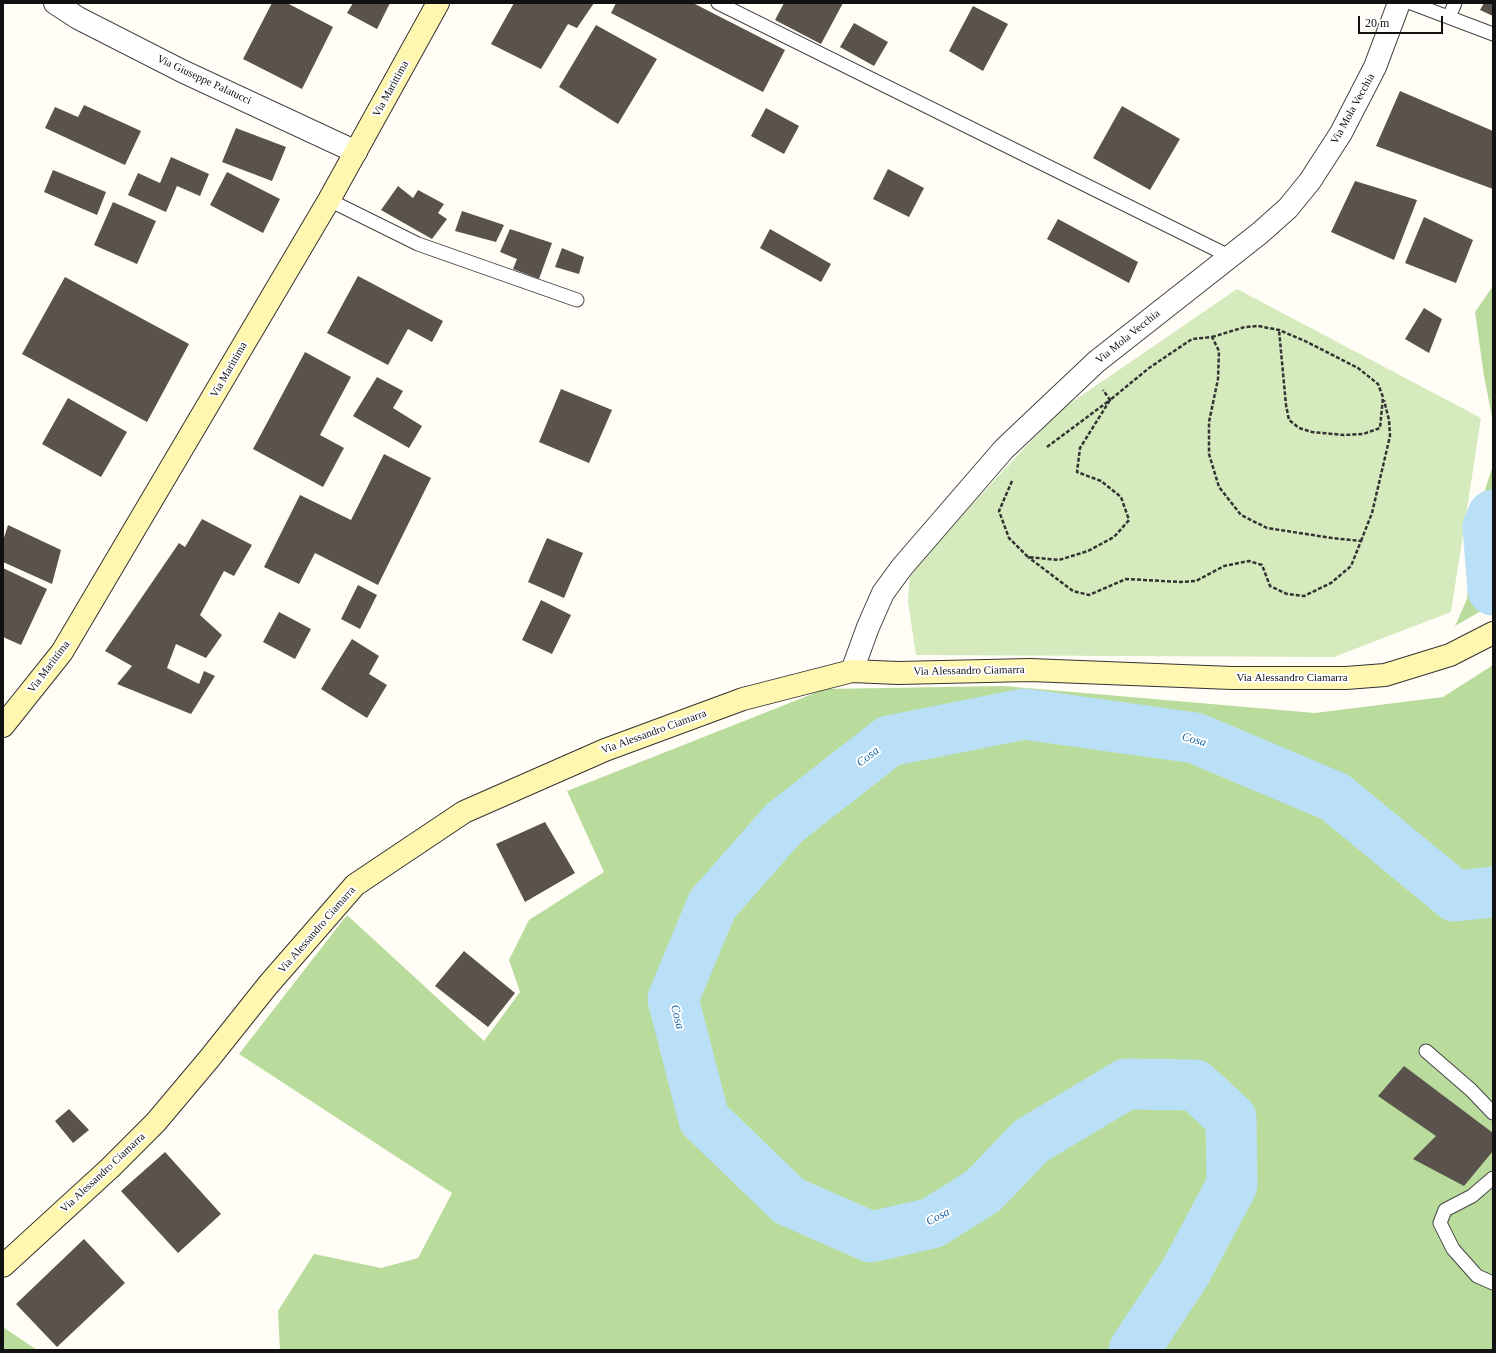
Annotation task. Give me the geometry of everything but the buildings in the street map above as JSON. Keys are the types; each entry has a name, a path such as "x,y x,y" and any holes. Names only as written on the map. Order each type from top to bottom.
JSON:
{"street":[{"name":"Via Giuseppe Palatucci","path":"55,3 78,18 182,71 356,152"},
{"name":"Via Marittima","path":"3,726 62,652 329,200 438,3"},
{"name":"Via Mola Vecchia","path":"852,671 868,627 883,594 902,567 1004,449 1096,362 1288,208 1310,181 1341,133 1376,67 1398,3"},
{"name":"Via Alessandro Ciamarra","path":"3,1266 110,1168 156,1122 268,985 355,885 464,812 605,750 743,699 852,671 898,673 1030,670 1232,678 1346,678 1385,675 1450,655 1493,633"}],"lane":[{"path":"718,3 1229,256"},
{"path":"1411,3 1493,34"},
{"path":"1449,17 1455,3"},
{"path":"329,200 418,244 577,300"},
{"path":"1426,1051 1471,1090 1493,1113"},
{"path":"1493,1178 1472,1196 1445,1210 1440,1223 1453,1249 1477,1276 1493,1283"}],"path":[{"path":"1013,480 1000,511 1009,538 1028,557 1073,592 1089,595 1126,579 1181,582 1196,581 1224,566 1249,560 1262,565 1270,586 1286,594 1304,596 1331,583 1351,566 1372,513 1390,436 1390,420 1378,384 1358,368 1306,341 1279,330 1258,326 1245,327 1212,338 1192,339 1149,368 1110,400 1041,451"},
{"path":"1279,330 1286,405 1290,420 1299,428 1312,432 1344,435 1363,434 1380,428 1383,398"},
{"path":"1212,338 1219,351 1218,379 1209,422 1209,454 1219,487 1241,515 1267,528 1361,541"},
{"path":"1028,557 1059,560 1088,551 1114,537 1129,520 1122,497 1101,481 1077,472 1080,448 1110,400"}],"green space":[{"path":"1493,286 1493,422 1484,376 1475,312"},
{"path":"1237,289 1481,418 1451,612 1334,657 916,655 908,602 910,571 1059,411"},
{"path":"1493,465 1493,604 1455,626 1467,599 1470,560 1477,515"},
{"path":"1493,665 1493,1350 280,1350 278,1311 314,1254 381,1268 418,1258 452,1193 239,1054 347,915 484,1041 520,992 509,960 529,920 604,872 567,791 825,689 1004,686 1315,713 1443,697"},
{"path":"3,1327 37,1350 3,1350"}],"waterway":[{"name":"Cosa","path":"1493,515 1488,527 1493,590"},
{"name":"Cosa","path":"1134,1350 1185,1273 1232,1185 1231,1118 1195,1085 1126,1084 1031,1141 983,1191 932,1223 871,1237 789,1201 704,1119 673,999 712,905 784,823 889,741 1024,714 1195,738 1335,797 1455,896 1493,892"}]}
